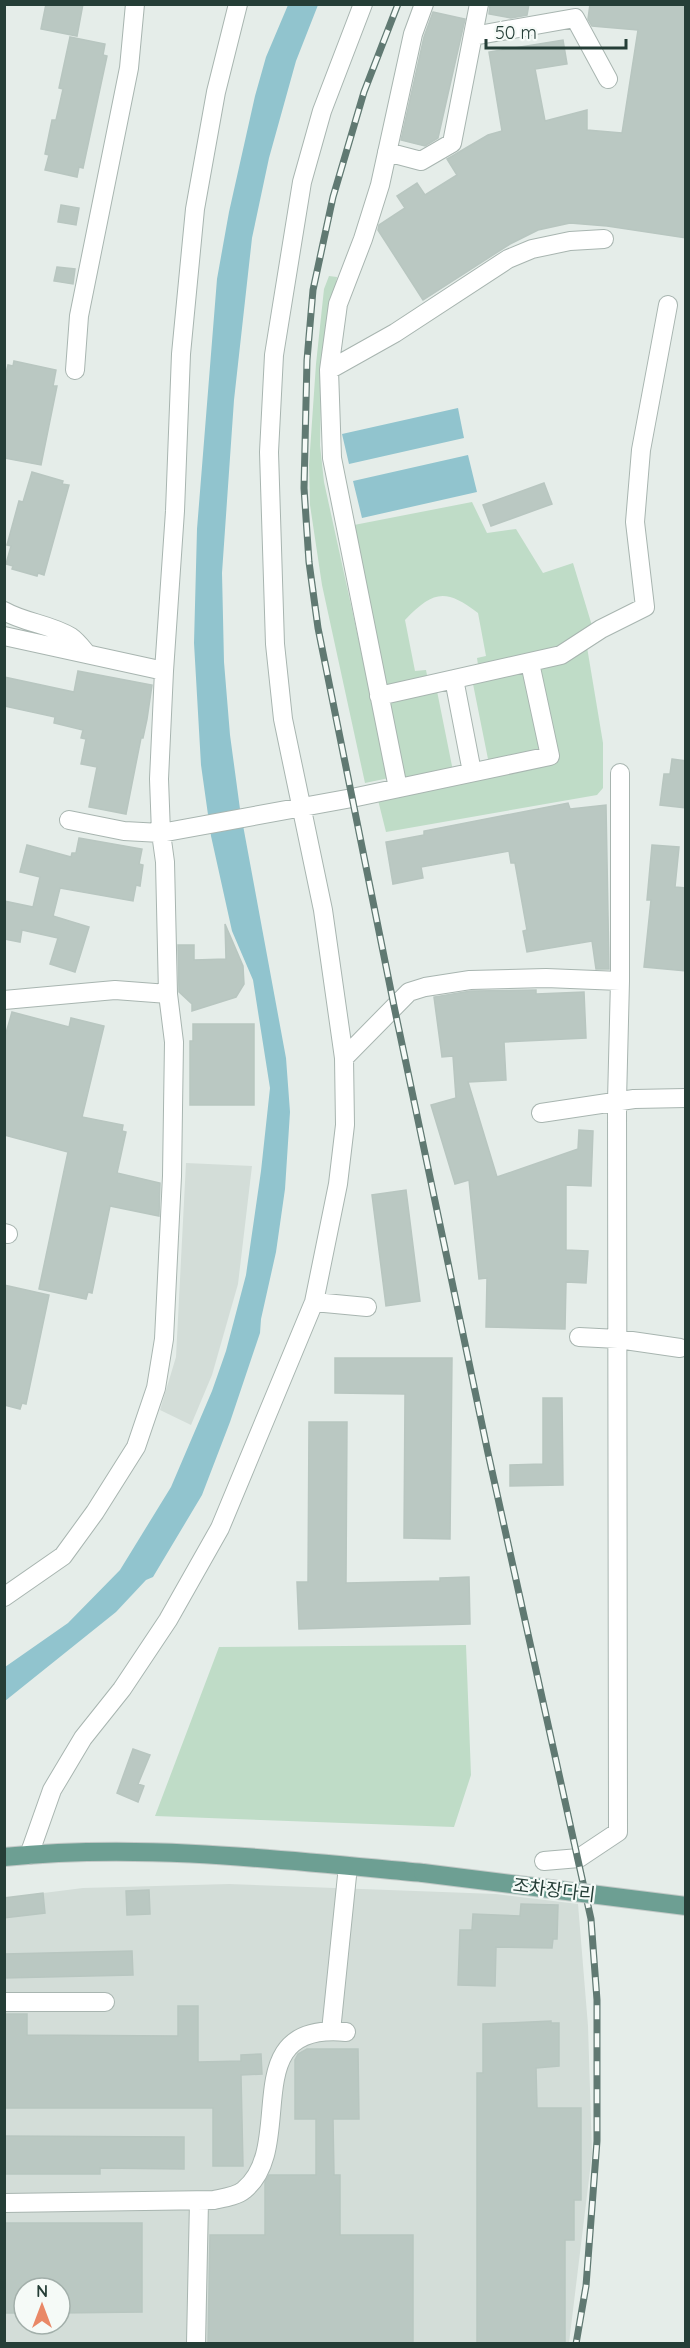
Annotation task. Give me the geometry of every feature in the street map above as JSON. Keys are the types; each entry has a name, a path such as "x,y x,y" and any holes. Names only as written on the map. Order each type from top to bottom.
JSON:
{"main road":[{"name":"조차장다리","path":"4,1857 131,1852 248,1856 423,1873 686,1906"}],"street":[{"path":"75,370 79,316 129,68 135,4"},
{"path":"4,1597 63,1556 95,1512 136,1447 156,1388 164,1339 172,1176 174,1042 168,993 165,862 161,833 159,779 164,670 176,511 181,354 195,209 216,92 238,4"},
{"path":"29,1855 52,1790 83,1738 122,1689 168,1620 220,1528 314,1302 338,1184 345,1125 344,1058 323,910 283,719 275,644 269,452 274,355 302,182 321,111 363,4"},
{"path":"398,788 332,458 329,370 338,304 380,186 413,34 424,4"},
{"path":"387,152 422,161 452,144 479,4"},
{"path":"473,36 575,18 608,79"},
{"path":"329,370 395,333 508,259 532,249 570,241 604,239"},
{"path":"379,696 561,655 600,629 645,607 635,522 641,450 668,305"},
{"path":"4,611 16,617 54,628 73,638 87,654"},
{"path":"4,636 164,670"},
{"path":"69,820 124,831 161,833 193,829 550,756 530,663"},
{"path":"454,679 472,772"},
{"path":"544,1861 579,1858 618,1832 616,1101 620,981 620,773"},
{"path":"344,1058 409,992 425,987 470,980 546,978 620,981"},
{"path":"4,1000 115,990 168,993"},
{"path":"541,1113 616,1101 686,1098"},
{"path":"314,1302 367,1307"},
{"path":"579,1337 680,1348"},
{"path":"4,2203 199,2201 214,2200 243,2191 259,2173 266,2158 271,2097 277,2066 290,2045 310,2034 339,2032 348,1866"},
{"path":"4,2002 105,2002"},
{"path":"196,2343 199,2201"}],"shaded area":[{"path":"186,1163 252,1166 238,1284 212,1375 191,1425 160,1410 176,1357"},
{"path":"229,1884 496,1894 578,1904 588,2026 592,2154 569,2343 5,2343 4,1898 83,1888"}],"green space":[{"path":"329,276 337,277 321,396 320,445 324,482 389,778 365,783 322,585 310,505 309,465 316,364 324,289"},
{"path":"472,502 487,533 516,529 543,573 573,563 593,629 561,647 478,665 477,658 486,656 478,613 457,599 440,596 432,598 405,620 415,671 426,670 427,675 421,681 386,688 354,525"},
{"path":"587,647 603,743 603,788 597,795 386,832 378,800 554,762 538,665"},
{"path":"523,668 540,754 489,764 472,679"},
{"path":"436,686 453,771 404,781 387,695"},
{"path":"466,1645 471,1775 454,1827 155,1816 219,1647"}],"water":[{"path":"288,5 318,5 296,61 269,158 252,238 234,400 222,573 224,662 230,735 240,809 286,1058 290,1112 285,1189 276,1252 260,1333 230,1422 202,1495 153,1577 146,1580 116,1612 5,1701 5,1667 68,1623 120,1570 171,1487 212,1391 226,1351 246,1275 270,1088 253,980 232,931 211,836 201,765 194,643 197,529 217,279 229,212 255,96 266,57"},
{"path":"458,408 464,438 349,464 342,434"},
{"path":"468,455 477,492 362,518 353,481"}],"building":[{"path":"46,4 83,4 77,36 41,29"},
{"path":"490,4 529,4 527,15 511,18 489,14"},
{"path":"590,4 686,4 686,238 570,223 538,230 510,244 423,300 378,230 379,225 405,208 397,196 417,183 425,195 457,175 447,159 488,135 502,131 489,52 563,40 567,64 535,69 545,121 587,110 587,130 622,133 638,30 592,26 588,19"},
{"path":"433,12 465,19 438,138 425,146 401,140 424,37"},
{"path":"70,37 105,44 103,55 107,56 83,168 79,167 77,177 45,170 49,155 45,154 52,120 56,120 63,89 59,88"},
{"path":"61,205 79,208 76,225 58,222"},
{"path":"57,267 75,269 73,284 54,281"},
{"path":"14,361 56,370 53,386 57,386 41,465 4,458 4,382 8,365 13,366"},
{"path":"32,472 69,485 44,575 38,573 37,576 12,569 13,566 6,564 11,546 7,545 19,501 23,502"},
{"path":"544,483 552,504 491,526 483,505"},
{"path":"78,671 152,685 147,719 126,814 89,807 97,767 81,764 86,739 81,738 83,730 54,723 55,717 4,706 4,677 74,692"},
{"path":"672,759 686,761 686,808 660,805 664,774 670,774"},
{"path":"568,803 570,809 606,805 609,969 596,969 592,941 527,952 523,931 527,930 515,863 511,863 509,851 421,867 423,878 393,884 386,842 424,835 424,831"},
{"path":"79,838 142,849 139,864 143,865 140,886 136,885 133,901 60,888 53,916 89,927 75,972 50,964 58,938 22,930 20,942 4,939 4,901 33,907 40,877 20,872 27,845 71,857 72,853 76,853"},
{"path":"652,845 679,847 675,887 686,888 686,971 644,967 651,900 647,900"},
{"path":"225,924 243,966 244,984 236,997 192,1011 192,1004 179,992 178,945 194,945 194,960 226,959"},
{"path":"536,990 536,994 584,992 586,1038 504,1042 506,1080 468,1082 497,1177 578,1149 579,1130 593,1131 591,1186 566,1185 566,1250 588,1251 586,1283 566,1282 565,1329 486,1327 487,1278 479,1279 469,1180 455,1184 431,1105 456,1098 453,1056 442,1057 434,997 471,991"},
{"path":"12,1012 69,1027 71,1018 104,1026 82,1117 123,1125 122,1131 126,1132 117,1173 160,1183 159,1216 110,1206 92,1293 88,1292 86,1299 39,1289 68,1152 4,1135 4,1040"},
{"path":"193,1024 254,1024 254,1105 190,1105 190,1041 193,1041"},
{"path":"406,1190 420,1301 386,1306 372,1195"},
{"path":"4,1285 49,1295 26,1404 22,1403 20,1409 4,1405"},
{"path":"335,1358 452,1358 450,1539 404,1538 405,1394 335,1393"},
{"path":"543,1398 562,1398 563,1485 510,1486 510,1465 543,1464"},
{"path":"309,1422 347,1422 346,1583 440,1581 440,1578 469,1577 470,1624 299,1629 297,1582 308,1582"},
{"path":"133,1749 150,1755 138,1784 144,1786 138,1802 117,1793"},
{"path":"149,1890 150,1914 127,1915 126,1891"},
{"path":"43,1893 45,1913 4,1918 4,1898"},
{"path":"521,1904 558,1905 557,1939 553,1939 552,1948 496,1947 495,1986 458,1985 460,1930 472,1930 473,1914 520,1916"},
{"path":"132,1951 133,1975 4,1978 4,1954"},
{"path":"178,2006 198,2006 198,2062 241,2061 241,2055 261,2054 262,2074 241,2075 243,2166 213,2166 213,2108 4,2108 4,2014 27,2014 27,2035 178,2036"},
{"path":"551,2021 551,2023 559,2023 559,2066 536,2068 537,2108 581,2108 581,2200 574,2200 574,2240 565,2240 565,2343 477,2343 477,2073 483,2073 483,2024"},
{"path":"307,2049 358,2049 359,2119 333,2119 334,2175 340,2175 340,2235 413,2235 413,2343 208,2343 210,2235 265,2235 265,2182 269,2175 316,2175 316,2119 295,2119 295,2060 298,2054"},
{"path":"4,2136 184,2137 184,2169 100,2168 100,2174 4,2174"},
{"path":"4,2223 142,2223 142,2312 72,2313 72,2276 12,2276 12,2313 4,2313"}],"railway":[{"path":"398,4 364,92 333,197 313,290 307,360 304,488 309,562 318,628 394,1006 488,1453 591,1919 597,2000 597,2141 586,2286 576,2344"}]}
